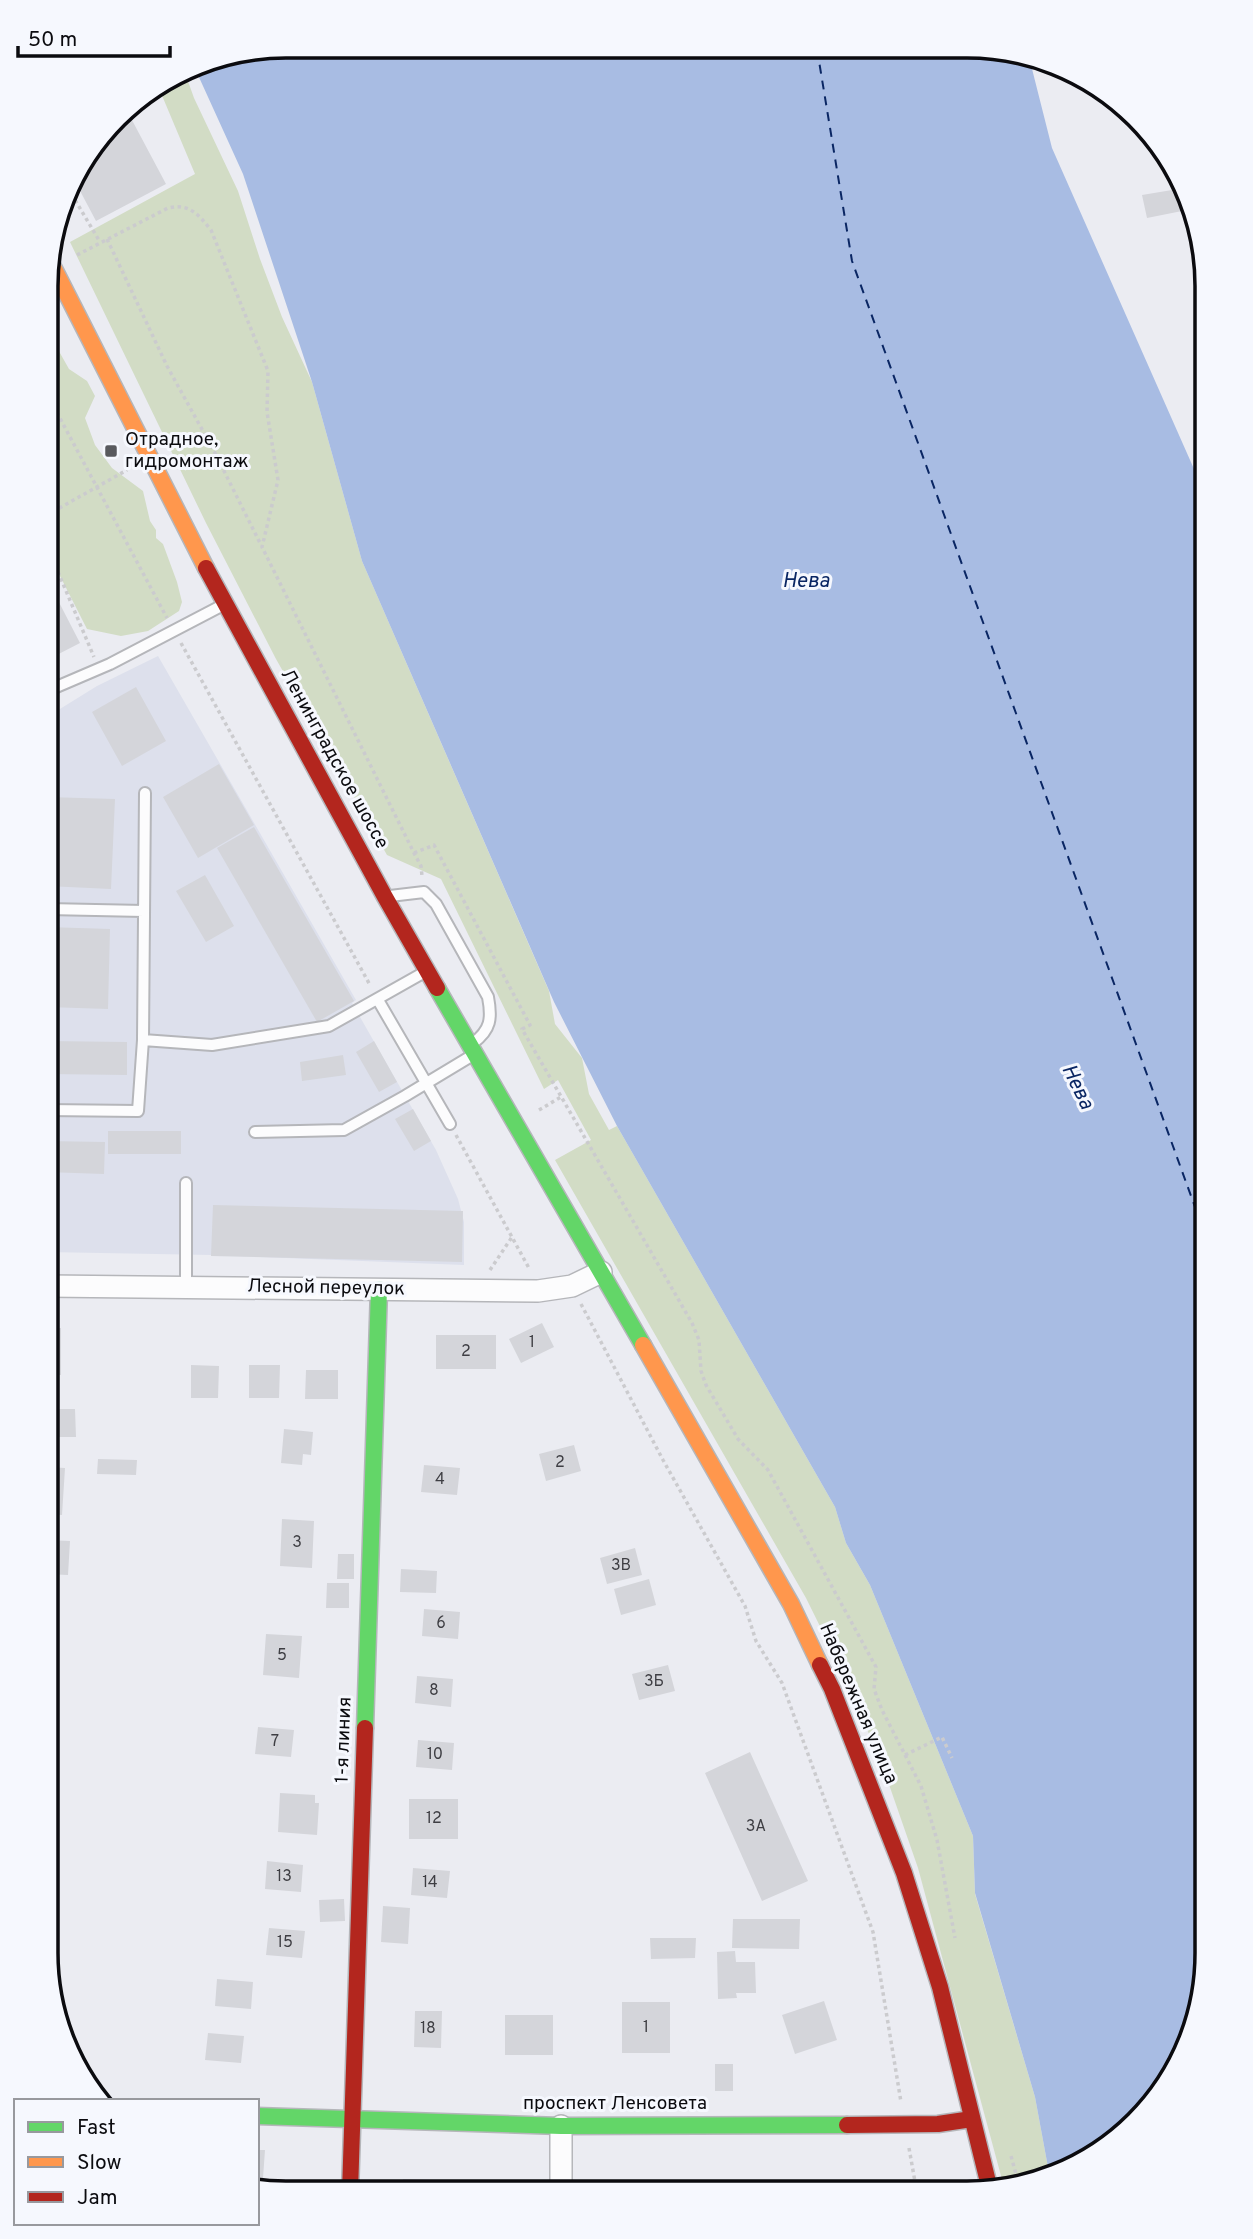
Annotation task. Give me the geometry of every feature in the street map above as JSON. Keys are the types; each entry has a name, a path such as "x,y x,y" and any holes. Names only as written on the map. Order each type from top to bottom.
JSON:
{"main road":[{"name":"Ленинградское шоссе","path":"58,279 225,604 385,897 601,1272"},
{"name":"Набережная улица","path":"601,1272 791,1604 832,1689 870,1780 904,1873 940,1987 987,2180"},
{"name":"1-я линия","path":"350,2181 379,1289"},
{"name":"проспект Ленсовета","path":"259,2116 561,2126 905,2126 972,2119"}],"street":[{"name":"Лесной переулок","path":"58,1286 538,1292 572,1286 601,1272"},
{"path":"561,2126 561,2181"}],"lane":[{"path":"58,686 225,604"},
{"path":"58,1110 138,1111 143,1040 145,793"},
{"path":"255,1132 344,1130 427,1083 473,1049 486,1033 491,1012 488,997 436,904 424,892 385,897"},
{"path":"58,909 144,911"},
{"path":"143,1040 212,1045 329,1026 428,971"},
{"path":"378,1000 450,1124"},
{"path":"186,1183 186,1287"}],"path":[{"path":"75,199 100,242"},
{"path":"80,254 168,208 180,205 201,218 211,230 268,371 267,412 278,481 262,547"},
{"path":"107,239 167,366 262,547 415,853 421,866 424,892"},
{"path":"58,415 378,1000"},
{"path":"58,508 127,472 122,462"},
{"path":"58,572 99,668"},
{"path":"415,853 434,845 530,1025 522,1029 692,1323 699,1340 701,1371 706,1385 738,1439 768,1470 876,1667 874,1689 921,1786"},
{"path":"450,1124 529,1267 538,1292"},
{"path":"466,1290 489,1271 512,1237"},
{"path":"572,1286 663,1460 745,1606 756,1641 782,1683 873,1932 915,2181"},
{"path":"905,1755 942,1737 952,1758"}],"shaded area":[{"path":"158,656 356,1000 352,1003 436,1150 458,1199 464,1222 464,1265 58,1252 58,710 97,686"}],"green space":[{"path":"188,80 238,191 282,317 312,382 362,561 549,991 555,1024 582,1058 589,1094 609,1130 617,1126 835,1507 846,1543 870,1585 973,1836 975,1894 1035,2097 1048,2166 1002,2178 918,1868 885,1773 848,1683 806,1598 555,1160 591,1140 558,1080 544,1089 441,879 387,855 276,659 206,523 70,242 195,174 162,94"},
{"path":"58,350 69,369 87,381 95,396 85,418 95,445 112,468 143,491 150,521 156,530 156,538 163,544 182,602 179,611 148,631 121,636 87,629 60,576"}],"water":[{"name":"Нева","path":"285,58 983,58 1032,67 1052,148 1195,470 1195,1969 1183,2027 1165,2068 1129,2115 1094,2143 1068,2158 1048,2166 1035,2097 975,1893 973,1836 870,1585 846,1543 835,1507 617,1126 554,1002 362,561 312,382 243,174 198,75 241,62"}],"building":[{"path":"131,118 166,184 96,221 79,189 96,159"},
{"path":"1174,190 1182,211 1147,218 1142,195"},
{"path":"58,600 80,643 58,654"},
{"path":"136,687 166,741 122,766 92,712"},
{"path":"219,764 254,825 198,858 163,797"},
{"path":"58,797 115,799 111,889 58,887"},
{"path":"254,827 354,1001 317,1022 217,848"},
{"path":"205,875 234,926 206,942 176,891"},
{"path":"58,927 110,929 108,1009 58,1007"},
{"path":"58,1041 127,1042 127,1075 58,1074"},
{"path":"374,1041 397,1082 379,1092 356,1052"},
{"path":"343,1055 346,1075 302,1081 300,1062"},
{"path":"413,1109 431,1141 414,1151 395,1119"},
{"path":"108,1131 181,1131 181,1154 108,1154"},
{"path":"58,1141 105,1142 104,1174 58,1172"},
{"path":"213,1205 463,1211 462,1262 211,1256"},
{"path":"542,1323 554,1347 521,1363 509,1339"},
{"path":"58,1328 61,1328 61,1375 58,1375"},
{"path":"436,1335 496,1335 496,1369 436,1369"},
{"path":"191,1365 219,1366 218,1398 191,1398"},
{"path":"249,1365 280,1365 279,1398 249,1398"},
{"path":"306,1370 338,1370 338,1399 305,1399"},
{"path":"58,1409 75,1409 76,1437 58,1437"},
{"path":"284,1429 313,1432 311,1455 303,1454 302,1465 281,1463"},
{"path":"574,1445 581,1471 546,1481 539,1454"},
{"path":"98,1459 137,1460 136,1475 97,1474"},
{"path":"424,1465 460,1468 457,1495 421,1492"},
{"path":"58,1468 65,1468 62,1515 58,1515"},
{"path":"282,1519 314,1521 312,1568 280,1566"},
{"path":"58,1540 70,1541 68,1575 58,1575"},
{"path":"635,1548 642,1575 607,1584 600,1558"},
{"path":"338,1554 354,1554 354,1579 337,1579"},
{"path":"401,1569 437,1571 436,1593 400,1592"},
{"path":"649,1579 656,1605 621,1615 614,1589"},
{"path":"327,1583 349,1583 349,1608 326,1608"},
{"path":"424,1609 460,1612 458,1639 422,1636"},
{"path":"266,1634 302,1636 299,1678 263,1675"},
{"path":"668,1665 675,1691 639,1700 632,1674"},
{"path":"417,1676 453,1679 451,1707 415,1703"},
{"path":"258,1727 294,1730 291,1757 255,1754"},
{"path":"418,1740 454,1743 452,1770 416,1767"},
{"path":"750,1752 808,1881 762,1901 705,1773"},
{"path":"280,1793 315,1795 315,1803 319,1803 317,1835 278,1832"},
{"path":"409,1799 458,1799 458,1839 409,1839"},
{"path":"267,1861 303,1865 301,1892 265,1889"},
{"path":"413,1868 450,1871 447,1898 411,1895"},
{"path":"344,1899 345,1921 320,1922 319,1900"},
{"path":"383,1906 410,1908 408,1944 381,1942"},
{"path":"733,1919 800,1919 799,1949 732,1948"},
{"path":"269,1928 305,1931 302,1958 266,1955"},
{"path":"650,1938 696,1938 695,1958 651,1959"},
{"path":"735,1951 736,1962 755,1962 756,1993 736,1993 737,1998 718,1999 717,1952"},
{"path":"217,1979 253,1982 251,2009 215,2006"},
{"path":"824,2001 837,2040 795,2054 782,2015"},
{"path":"622,2002 670,2002 670,2053 622,2053"},
{"path":"415,2011 442,2011 441,2048 414,2047"},
{"path":"505,2015 553,2015 553,2055 505,2055"},
{"path":"208,2033 244,2036 241,2063 205,2060"},
{"path":"715,2064 733,2064 733,2091 715,2091"},
{"path":"259,2150 265,2150 263,2178 259,2177"},
{"path":"403,2179 430,2180 430,2181"}],"ferry route":[{"path":"818,58 852,261 1195,1207"}],"traffic: fast":[{"path":"437,988 643,1345"},
{"path":"365,1728 379,1289"},
{"path":"259,2116 561,2126 847,2125"}],"traffic: slow":[{"path":"59,278 206,568"},
{"path":"643,1345 791,1604 820,1665"}],"traffic: jam":[{"path":"206,568 437,988"},
{"path":"820,1665 832,1689 904,1873 940,1987 987,2180"},
{"path":"350,2181 365,1728"},
{"path":"847,2125 938,2124 972,2119"}],"place":[{"name":"Отрадное, гидромонтаж","path":"111,451"}]}
